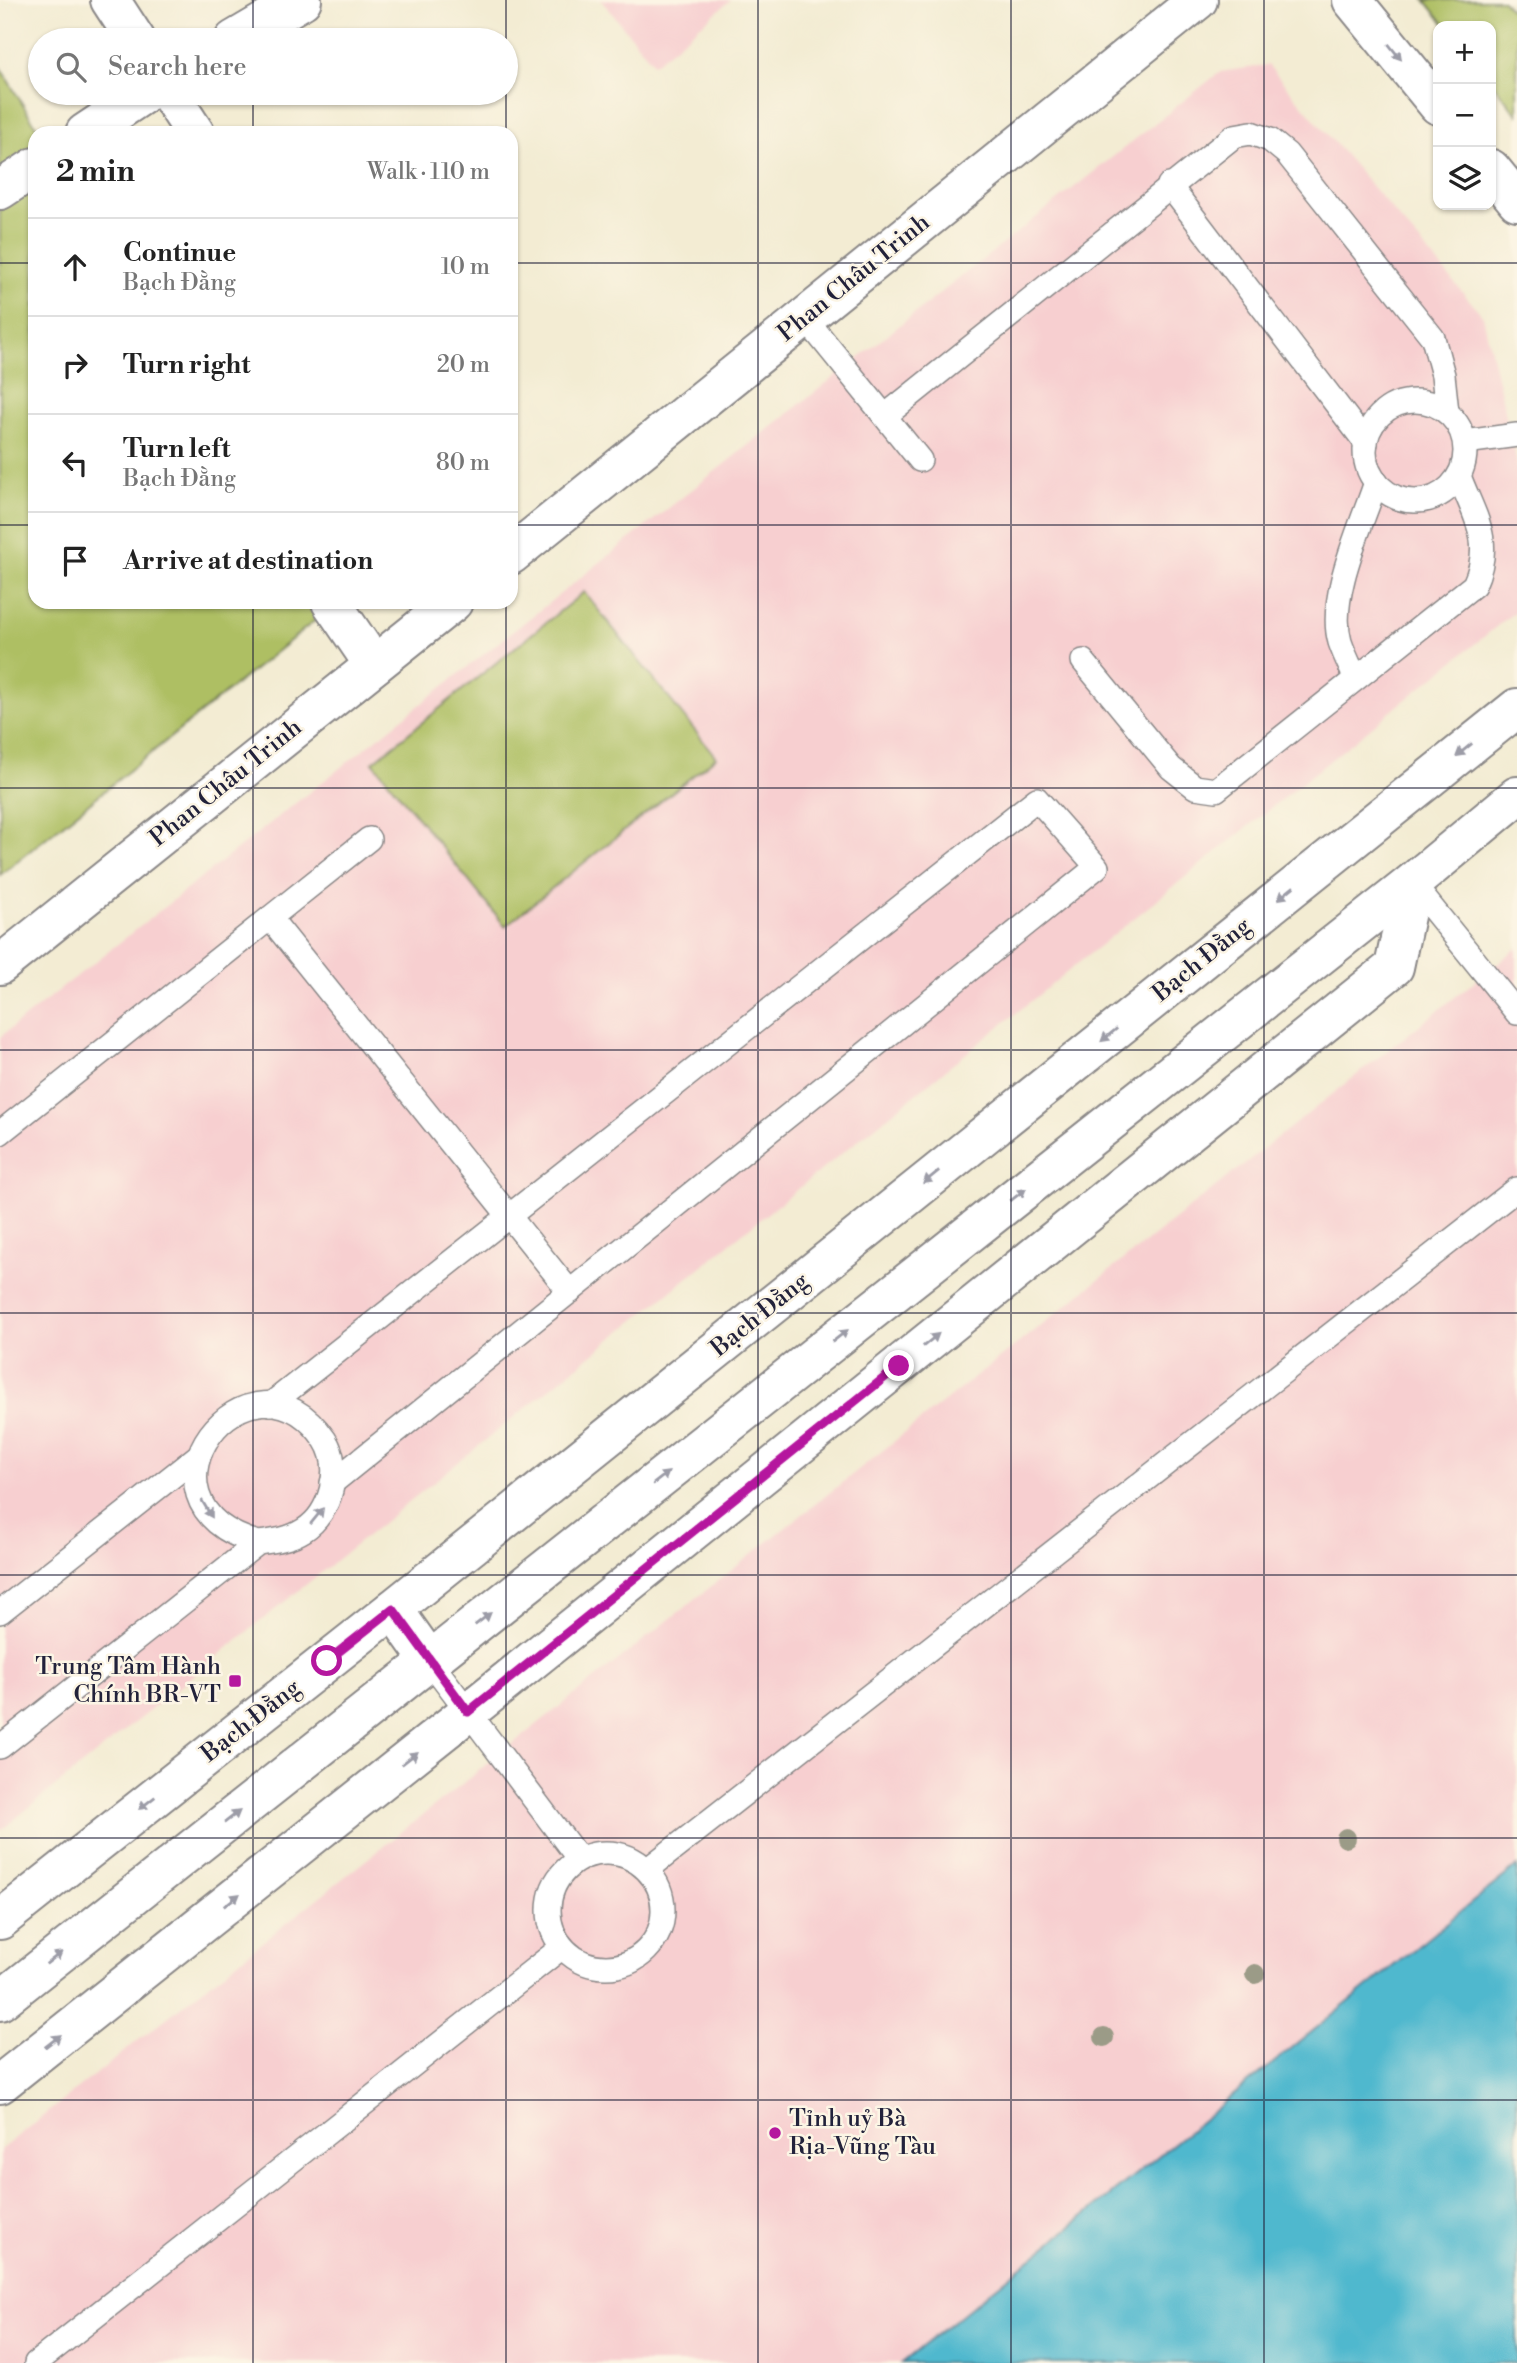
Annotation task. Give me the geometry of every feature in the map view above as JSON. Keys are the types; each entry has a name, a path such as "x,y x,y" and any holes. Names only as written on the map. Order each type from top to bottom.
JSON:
{"street":[{"path":"110,0 128,28"},
{"path":"254,28 302,0"},
{"name":"Phan Châu Trinh","path":"518,549 1198,0"},
{"path":"1352,0 1433,99"},
{"path":"96,126 127,105"},
{"path":"177,105 190,126"},
{"path":"1496,175 1517,201"},
{"path":"336,609 374,665"},
{"name":"Phan Châu Trinh","path":"0,965 444,609"},
{"name":"Bạch Đằng","path":"0,1920 393,1609 1517,708"},
{"path":"0,2001 1412,883 1517,796"},
{"path":"0,2084 468,1712 1394,967 1412,883"},
{"path":"393,1609 430,1661"}],"lane":[{"path":"884,416 1169,185 1234,136 1251,133 1270,140 1287,154 1433,338 1443,375 1447,412"},
{"path":"1169,185 1366,443"},
{"path":"804,318 920,460"},
{"path":"1415,401 1432,404 1447,412 1458,426 1465,442 1465,460 1459,476 1448,489 1433,498 1416,501 1399,499 1376,482 1366,461 1366,443 1372,427 1383,414 1398,405 1415,401"},
{"path":"1465,442 1517,435"},
{"path":"1083,661 1171,768 1195,787 1216,790 1474,585 1483,566 1485,543 1459,476"},
{"path":"1355,677 1340,640 1338,615 1343,581 1376,482"},
{"path":"271,1404 1037,799 1097,867 332,1482"},
{"path":"0,1133 369,839"},
{"path":"1412,883 1517,1013"},
{"path":"270,918 570,1292"},
{"path":"648,1869 1517,1189"},
{"path":"271,1404 294,1411 314,1424 327,1445 334,1468 321,1514 304,1530 282,1540 258,1543 235,1536 216,1523 202,1503 196,1480 198,1456 208,1434 225,1417 247,1407 271,1404"},
{"path":"0,1612 198,1456"},
{"path":"4,1737 258,1543"},
{"path":"430,1661 579,1859"},
{"path":"603,1852 629,1856 648,1869 662,1894 663,1920 653,1944 634,1962 609,1969 584,1964 561,1948 550,1926 549,1900 559,1876 579,1859 603,1852"},
{"path":"36,2363 561,1948"}],"shaded area":[{"path":"601,0 731,0 654,64"},
{"path":"1268,65 1483,316 1517,463 1517,610 0,1831 0,1037 1220,72"},
{"path":"1517,948 1517,2363 0,2363 0,2150"}],"green space":[{"path":"1425,0 1503,0 1517,17 1517,114 1496,87 1496,21 1442,21"},
{"path":"0,67 36,126 28,126 28,609 329,609 0,875"},
{"path":"584,592 716,757 505,926 373,762"}],"water":[{"path":"1517,1866 1517,2363 902,2363"}],"place":[{"name":"Trung Tâm Hành Chính BR-VT","path":"235,1681"},
{"name":"Tỉnh uỷ Bà Rịa-Vũng Tàu","path":"775,2133"}],"route":[{"path":"327,1661 393,1609 468,1712 899,1366"}]}
